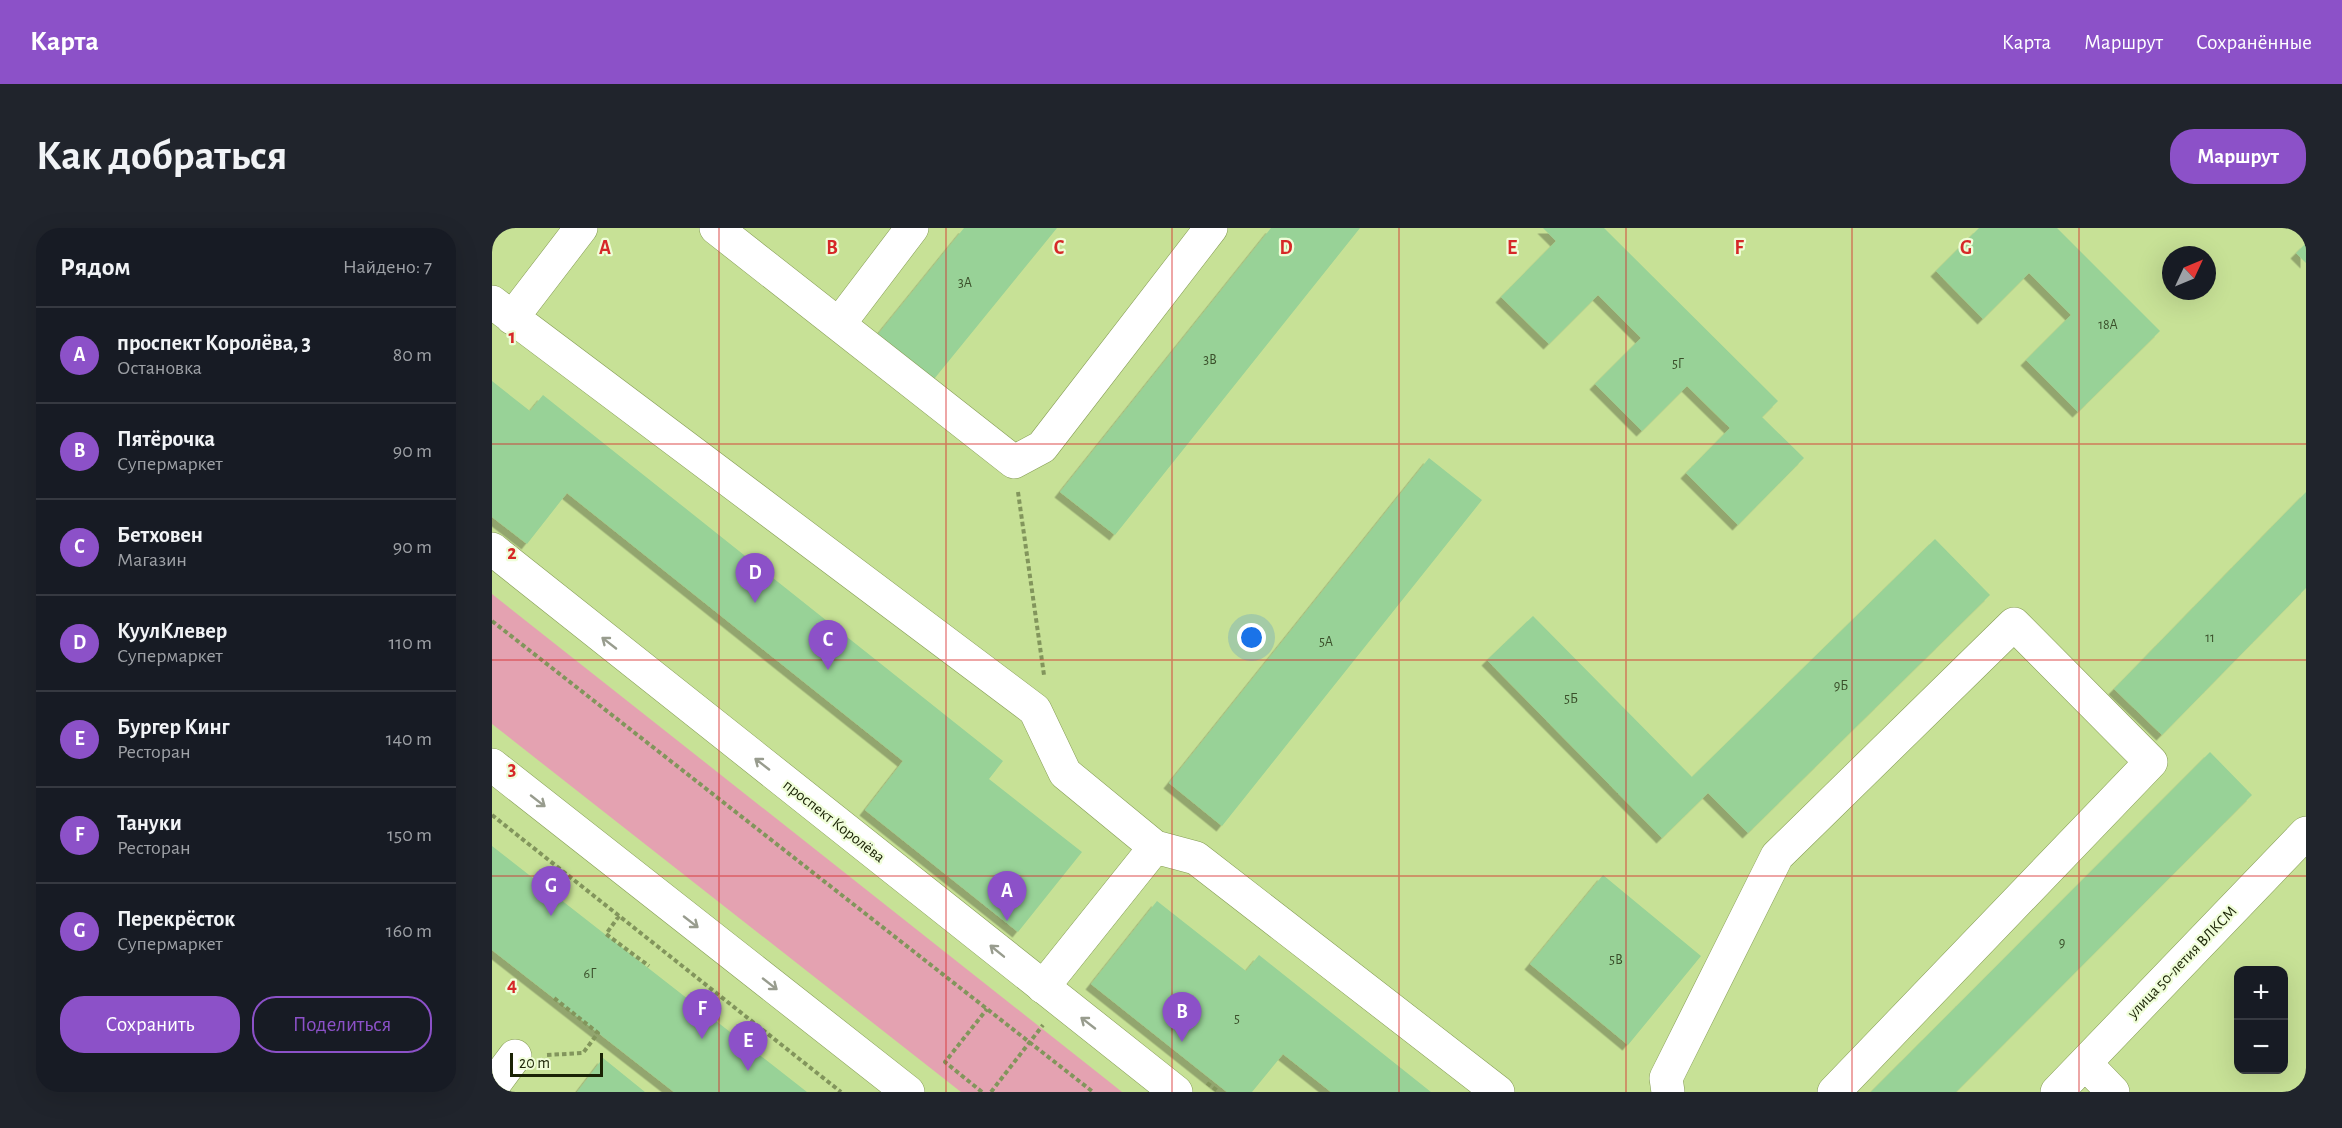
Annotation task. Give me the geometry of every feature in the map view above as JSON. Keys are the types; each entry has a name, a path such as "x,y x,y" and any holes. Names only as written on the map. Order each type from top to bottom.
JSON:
{"main road":[{"path":"581,228 502,310 1035,710 1065,773 1155,847 1196,858 1498,1092"},
{"path":"716,228 1014,462 1042,447 1211,228"},
{"path":"839,324 912,228"},
{"name":"проспект Королёва","path":"492,549 1176,1092"},
{"path":"1668,1092 1666,1078 1777,856 2014,624 2151,762 1834,1092"},
{"path":"492,765 908,1092"},
{"name":"улица 50-летия ВЛКСМ","path":"2057,1092 2306,833"},
{"path":"1052,995 1155,847"},
{"path":"492,1086 515,1056"},
{"path":"2085,1063 2113,1092"}],"path":[{"path":"1014,462 1048,702 1040,721"},
{"path":"492,621 1093,1092"},
{"path":"492,815 841,1092"},
{"path":"619,916 606,934 649,966"},
{"path":"991,1092 1030,1043 1052,995"},
{"path":"515,1056 583,1053 598,1033 554,998"},
{"path":"982,1092 945,1062 987,1009"}],"shaded area":[{"path":"492,594 1122,1092 961,1092 492,724"}],"building":[{"path":"964,228 1057,228 930,384 874,339"},
{"path":"1271,228 1360,228 1115,535 1060,492"},
{"path":"1543,228 1604,228 1778,401 1762,417 1804,458 1738,525 1686,473 1730,428 1687,386 1642,431 1595,384 1641,338 1598,295 1549,344 1501,297 1556,241"},
{"path":"1979,228 2057,228 2160,331 2078,412 2026,360 2071,315 2029,273 1983,319 1936,271"},
{"path":"2306,243 2306,263 2296,253"},
{"path":"492,381 530,411 543,395 1003,761 989,779 1082,852 1018,932 865,810 903,761 567,493 527,544 492,517"},
{"path":"1429,458 1482,500 1222,826 1169,783"},
{"path":"2306,492 2306,588 2162,735 2114,689"},
{"path":"1935,539 1990,595 1748,833 1708,793 1662,838 1487,660 1533,616 1692,777"},
{"path":"2210,752 2252,795 1956,1092 1871,1092"},
{"path":"492,846 807,1092 674,1092 492,950"},
{"path":"1603,875 1701,956 1628,1045 1530,964"},
{"path":"1157,901 1246,971 1259,955 1431,1092 1331,1092 1283,1054 1252,1092 1227,1092 1091,984"},
{"path":"603,1058 645,1092 577,1092"}],"place":[{"name":"КуулКлевер","path":"755,603"},
{"name":"Бетховен","path":"828,670"},
{"name":"Перекрёсток","path":"551,916"},
{"name":"проспект Королёва, 3","path":"1007,921"},
{"name":"Тануки","path":"702,1039"},
{"name":"Пятёрочка","path":"1182,1042"},
{"name":"Бургер Кинг","path":"748,1071"}]}
